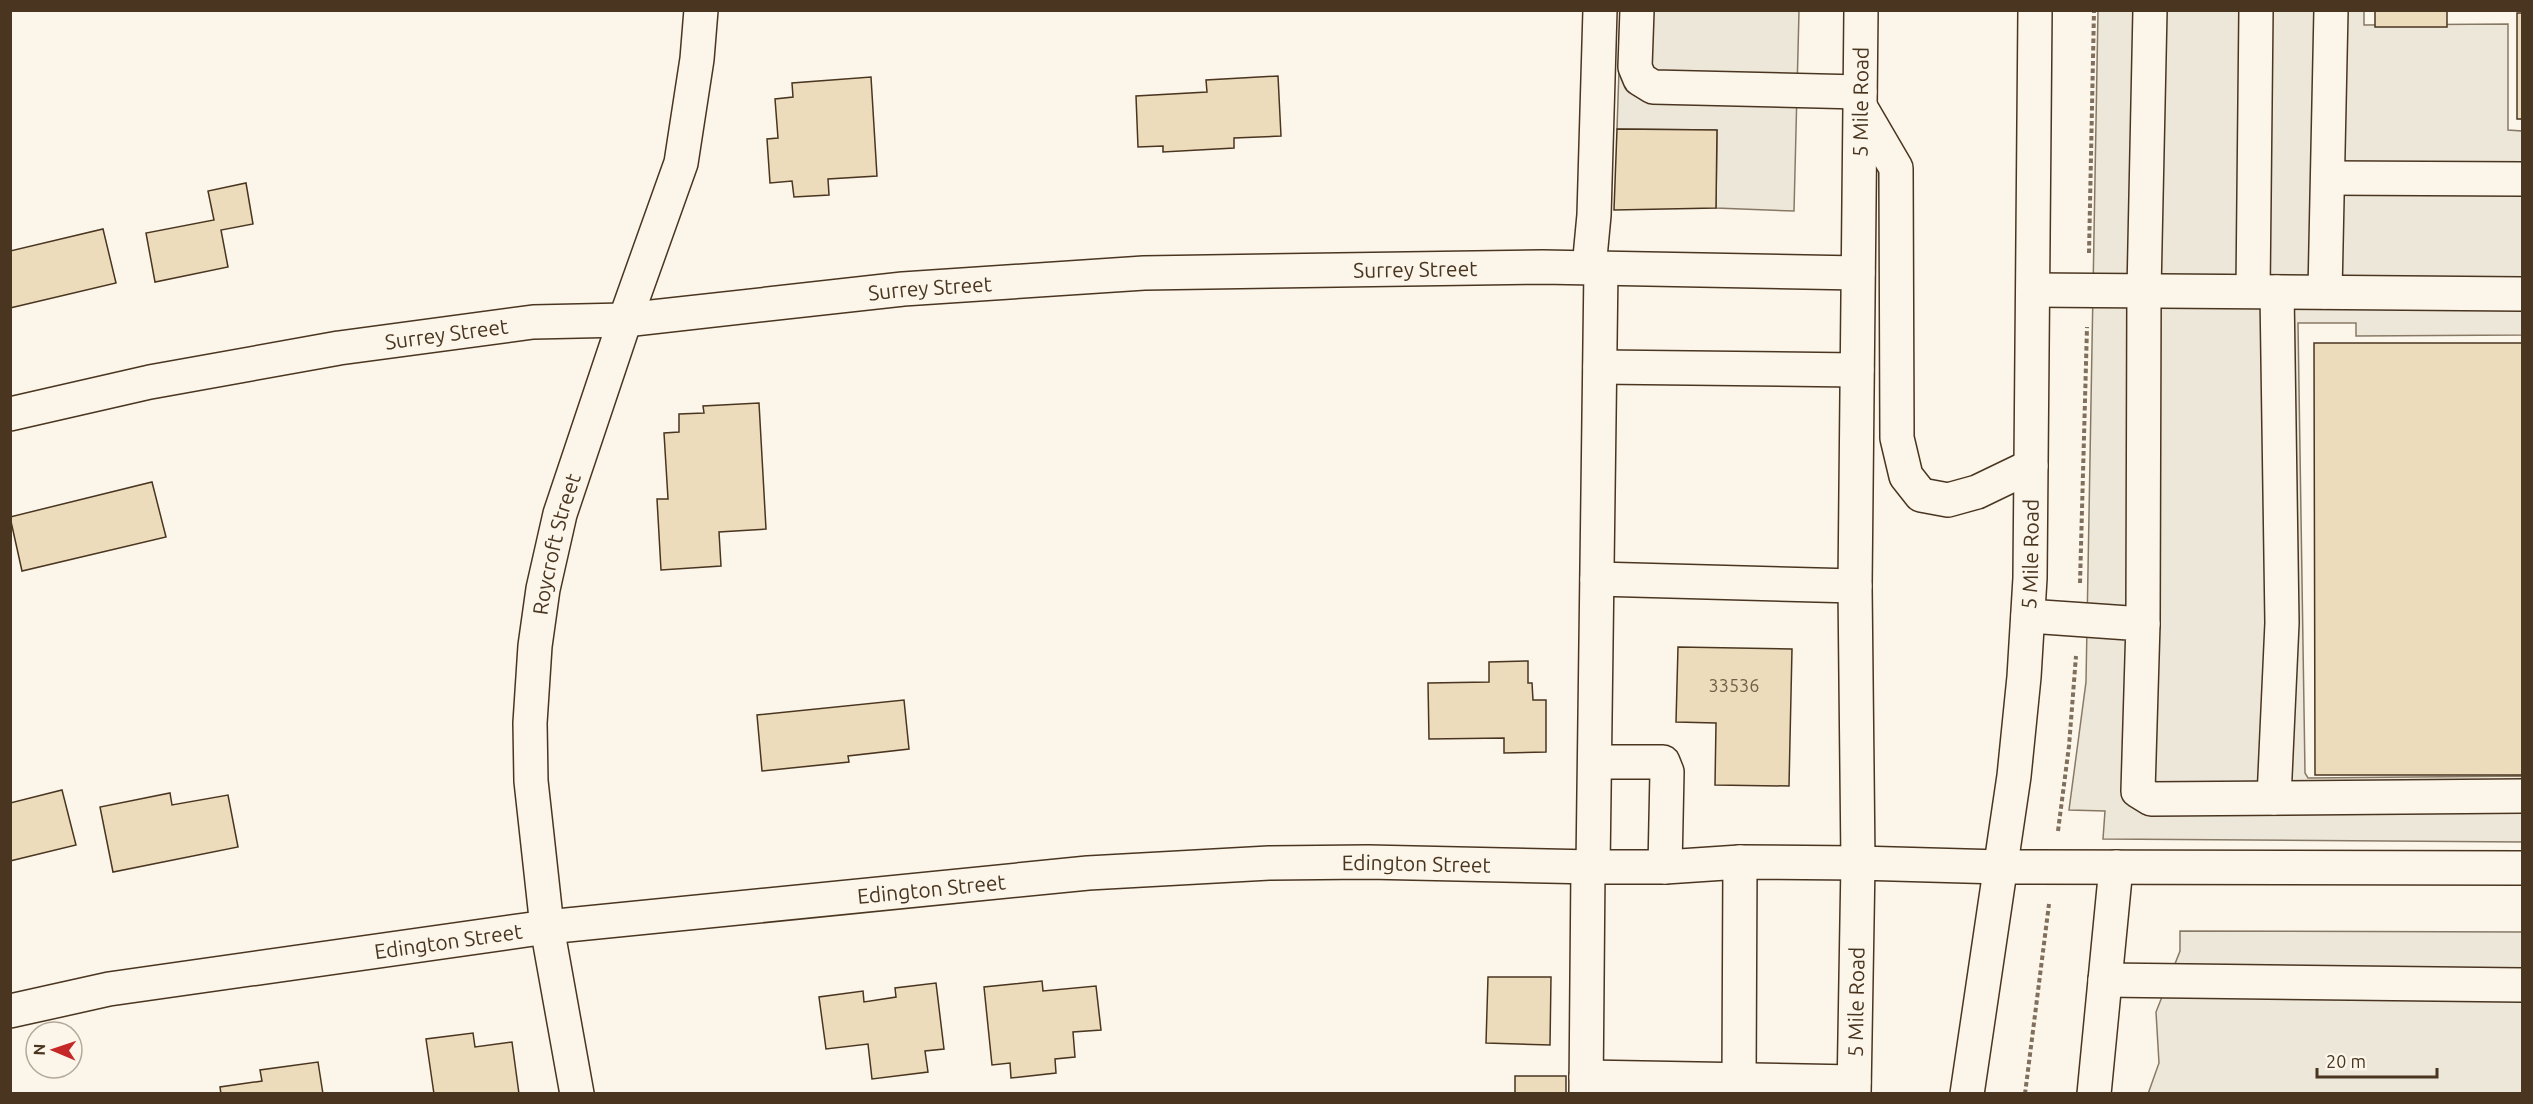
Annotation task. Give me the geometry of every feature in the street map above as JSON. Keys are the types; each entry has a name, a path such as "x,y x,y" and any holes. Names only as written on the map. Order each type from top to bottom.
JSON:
{"street":[{"name":"Roycroft Street","path":"577,1094 547,927 531,782 530,723 535,646 543,589 560,514 681,163 697,59 701,10"},
{"path":"1600,10 1594,215 1600,368 1586,1085 1739,1080 1854,1088"},
{"path":"1637,10 1635,67 1640,79 1653,87 1860,100 1896,168 1897,438 1906,476 1921,495 1948,500 1977,492 2031,466"},
{"name":"5 Mile Road","path":"1854,1088 1858,863 1855,586 1861,10"},
{"name":"5 Mile Road","path":"1967,1094 2014,776 2028,616 2036,10"},
{"path":"2150,10 2144,291 2143,624 2138,791 2151,799 2523,796"},
{"path":"2256,10 2265,292 2282,623 2274,798"},
{"path":"2325,292 2332,60 2331,10"},
{"path":"2328,178 2523,179"},
{"name":"Surrey Street","path":"10,414 150,382 339,348 533,322 625,320 903,290 1144,273 1595,268 1858,273"},
{"path":"2033,290 2523,294"},
{"path":"1600,368 1857,370"},
{"path":"1597,579 1855,586"},
{"path":"2028,616 2143,624"},
{"path":"1594,762 1663,762 1667,772 1665,867"},
{"name":"Edington Street","path":"10,1011 109,989 547,927 1089,873 1269,863 1368,862 1591,867 1665,867 1740,862 2001,867 2523,868"},
{"path":"1739,1080 1740,862"},
{"path":"2094,1094 2116,867"},
{"path":"2105,980 2523,985"}],"path":[{"path":"2025,1094 2069,746 2079,619 2094,10"}],"shaded area":[{"path":"2364,10 2364,25 2508,24 2508,130 2522,131 2522,335 2356,336 2356,323 2298,323 2305,773 2308,778 2522,776 2522,842 2103,839 2105,811 2069,810 2086,682 2098,11"},
{"path":"1621,11 1799,11 1794,211 1716,208 1717,130 1617,129"},
{"path":"2180,931 2522,932 2522,1093 2148,1094 2159,1063 2156,1012 2180,951"}],"building":[{"path":"2375,10 2447,10 2447,27 2375,27"},
{"path":"2517,13 2522,13 2522,119 2517,119"},
{"path":"1278,76 1281,136 1234,138 1234,148 1163,152 1163,146 1138,147 1136,96 1207,92 1206,80"},
{"path":"871,77 877,176 828,179 829,195 794,197 792,181 770,183 767,139 778,138 775,99 793,97 792,83"},
{"path":"1617,129 1717,130 1716,208 1614,210"},
{"path":"246,183 253,224 221,230 228,267 155,282 146,233 214,220 208,191"},
{"path":"103,229 116,283 10,308 10,251"},
{"path":"2314,343 2522,343 2522,775 2315,775"},
{"path":"759,403 766,529 719,532 721,566 661,570 657,499 668,499 664,433 679,432 679,414 704,413 703,406"},
{"path":"152,482 166,537 22,571 10,517"},
{"path":"1678,647 1792,649 1789,786 1715,785 1716,723 1676,722"},
{"path":"1528,661 1528,683 1532,683 1533,700 1546,700 1546,752 1504,753 1504,738 1429,739 1428,683 1489,682 1489,662"},
{"path":"904,700 909,749 848,756 849,762 762,771 757,715"},
{"path":"62,790 76,845 10,861 10,803"},
{"path":"170,793 172,805 228,795 238,847 113,872 100,807"},
{"path":"1488,977 1551,977 1550,1045 1486,1043"},
{"path":"1042,981 1043,991 1096,986 1101,1030 1073,1032 1075,1057 1055,1059 1056,1073 1011,1078 1010,1063 992,1065 984,987"},
{"path":"936,983 944,1049 925,1051 928,1072 872,1079 868,1044 826,1049 819,997 863,991 864,1002 896,997 895,988"},
{"path":"473,1033 475,1047 512,1042 519,1094 434,1094 426,1039"},
{"path":"318,1062 323,1094 221,1094 220,1087 262,1081 260,1070"},
{"path":"1515,1076 1566,1076 1566,1094 1515,1094"}]}
